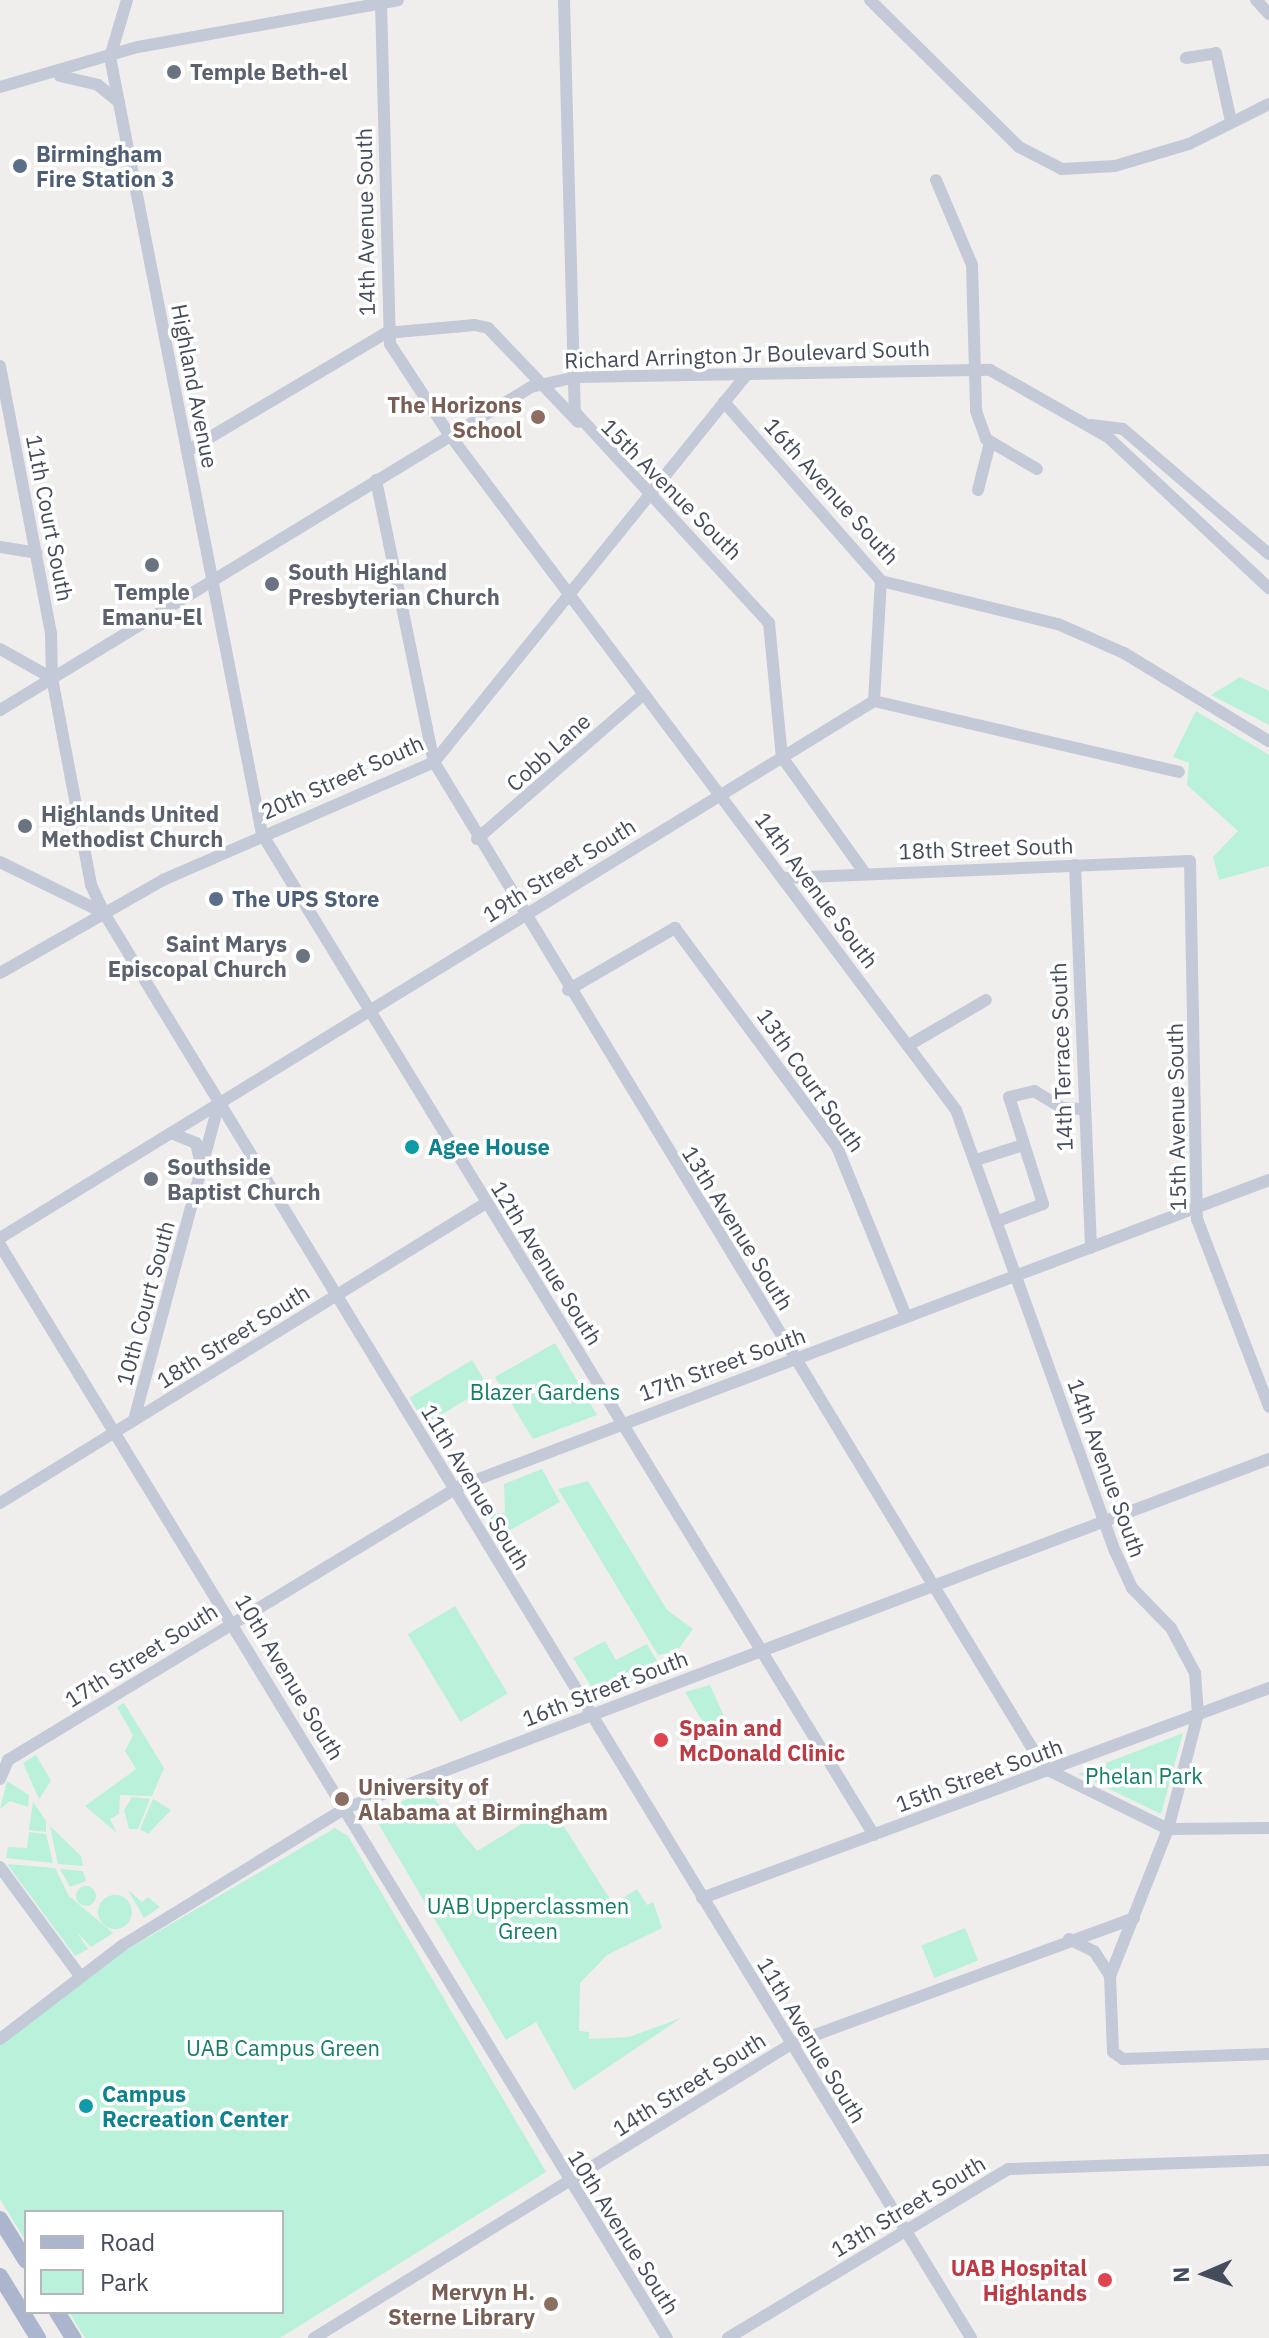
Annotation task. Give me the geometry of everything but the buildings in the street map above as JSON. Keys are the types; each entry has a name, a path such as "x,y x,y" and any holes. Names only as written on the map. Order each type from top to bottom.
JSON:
{"main road":[{"path":"0,2219 24,2258"},
{"path":"0,2276 38,2338"},
{"path":"58,2314 73,2338"}],"street":[{"path":"110,57 127,0"},
{"path":"0,87 110,57 398,0"},
{"name":"15th Avenue South","path":"564,0 576,377 582,426 769,623 782,757 864,872"},
{"path":"870,0 1019,147 1062,169 1115,166 1189,144 1269,104"},
{"path":"1256,0 1269,14"},
{"name":"14th Avenue South","path":"381,2 386,333 449,434 956,1110 1105,1522 1132,1588 1185,1652 1198,1714 1168,1829"},
{"path":"1186,58 1216,53 1231,121"},
{"name":"Highland Avenue","path":"110,57 262,834"},
{"path":"53,75 84,79 119,102"},
{"path":"936,180 972,265 976,411 990,443 1037,469"},
{"path":"187,451 386,333 488,328 582,426"},
{"name":"11th Court South","path":"0,366 37,553 52,678"},
{"name":"Richard Arrington Jr Boulevard South","path":"0,710 449,434 538,383 576,377 745,376 975,366 1091,425 1269,588"},
{"name":"20th Street South","path":"0,973 104,913 262,834 434,762 570,596 646,492 745,376"},
{"name":"16th Avenue South","path":"724,402 881,581 1058,624 1124,653 1269,741"},
{"path":"1091,425 1123,429 1269,554"},
{"path":"978,490 990,443"},
{"name":"13th Avenue South","path":"376,480 434,762 568,990 1048,1770"},
{"path":"0,547 37,553"},
{"path":"881,581 874,701 1179,772"},
{"path":"0,649 52,678"},
{"name":"11th Avenue South","path":"52,678 91,885 104,913 451,1490 793,2043 903,2230 971,2338"},
{"name":"Cobb Lane","path":"477,839 644,694"},
{"name":"19th Street South","path":"0,1238 874,701"},
{"name":"12th Avenue South","path":"262,834 874,1835"},
{"name":"15th Avenue South","path":"1190,861 1197,1209 1269,1407"},
{"name":"18th Street South","path":"783,878 864,872 1190,861"},
{"path":"0,862 104,913"},
{"name":"14th Terrace South","path":"1075,865 1082,1109 1091,1248"},
{"name":"13th Court South","path":"568,990 672,927 837,1147 906,1316"},
{"path":"909,1045 986,1000"},
{"path":"998,1221 1043,1204 1023,1145 1013,1094 1034,1091 1062,1108 1082,1109"},
{"name":"10th Court South","path":"134,1420 200,1163 219,1103"},
{"path":"171,1133 196,1143 200,1163"},
{"path":"976,1160 1023,1145"},
{"name":"17th Street South","path":"4,1756 451,1490 1269,1180"},
{"name":"18th Street South","path":"0,1503 486,1203"},
{"name":"10th Avenue South","path":"0,1245 346,1808 568,2182 667,2338"},
{"name":"16th Street South","path":"0,2039 80,1976 346,1808 590,1713 1269,1459"},
{"name":"15th Street South","path":"702,1898 1269,1688"},
{"path":"0,1779 4,1756"},
{"path":"1048,1770 1168,1829 1269,1828"},
{"path":"1168,1829 1110,1976 1112,2048 1123,2059 1269,2054"},
{"path":"0,1867 80,1976"},
{"name":"14th Street South","path":"314,2338 793,2043 1069,1939 1134,1918"},
{"path":"1069,1939 1094,1951 1110,1976"},
{"name":"13th Street South","path":"728,2338 903,2230 1014,2167 1269,2160"}],"green space":[{"path":"1240,677 1269,691 1269,725 1211,695"},
{"path":"1196,711 1269,755 1269,866 1219,880 1213,857 1238,831 1187,785 1189,763 1173,757"},
{"name":"Blazer Gardens","path":"555,1343 597,1415 533,1439 495,1377"},
{"path":"472,1360 488,1387 425,1424 409,1398"},
{"path":"542,1469 560,1502 496,1538 484,1515 505,1513 504,1484"},
{"path":"588,1481 667,1610 693,1629 677,1651 658,1655 558,1489"},
{"path":"455,1606 508,1693 460,1722 408,1634"},
{"path":"605,1641 616,1660 647,1644 663,1671 600,1700 573,1658"},
{"path":"710,1685 730,1730 713,1739 685,1692"},
{"path":"124,1703 164,1768 152,1796 120,1795 119,1814 110,1819 117,1833 85,1806 136,1769 125,1751 133,1735 117,1707"},
{"name":"Phelan Park","path":"1183,1733 1161,1814 1078,1774"},
{"path":"36,1755 51,1781 39,1799 23,1763"},
{"path":"7,1781 29,1795 28,1807 10,1801 0,1809"},
{"name":"UAB Upperclassmen Green","path":"428,1791 477,1851 551,1806 613,1904 637,1889 647,1905 653,1902 662,1928 607,1955 580,1983 579,2031 589,2032 589,2039 629,2037 681,2018 574,2090 536,2022 506,2040 372,1813"},
{"path":"132,1797 150,1799 138,1829 129,1829 124,1810"},
{"path":"153,1799 171,1810 148,1834 140,1829"},
{"path":"33,1802 46,1821 46,1832 29,1830"},
{"path":"50,1826 81,1856 83,1866 58,1864"},
{"name":"UAB Campus Green","path":"335,1828 348,1836 546,2172 280,2338 85,2338 70,2314 284,2314 284,2210 24,2210 24,2238 0,2199 0,2044 118,1955"},
{"path":"29,1832 46,1834 53,1863 6,1858 8,1847 27,1848"},
{"path":"7,1864 55,1868 69,1896 113,1933 91,1947 76,1931 88,1949 75,1956"},
{"path":"60,1869 83,1871 86,1881 70,1887"},
{"path":"82,1886 90,1886 96,1896 90,1906 82,1906 76,1900 76,1892"},
{"path":"128,1890 142,1902 148,1897 160,1907 144,1918"},
{"path":"115,1895 127,1900 132,1912 127,1924 115,1929 103,1924 98,1912 103,1900"},
{"path":"965,1928 978,1960 935,1978 921,1946"}],"place":[{"name":"Temple Beth-el","path":"174,72"},
{"name":"Birmingham Fire Station 3","path":"20,166"},
{"name":"The Horizons School","path":"538,417"},
{"name":"Temple Emanu-El","path":"152,565"},
{"name":"South Highland Presbyterian Church","path":"272,584"},
{"name":"Highlands United Methodist Church","path":"25,826"},
{"name":"The UPS Store","path":"216,899"},
{"name":"Saint Marys Episcopal Church","path":"303,956"},
{"name":"Agee House","path":"412,1147"},
{"name":"Southside Baptist Church","path":"151,1179"},
{"name":"Spain and McDonald Clinic","path":"661,1740"},
{"name":"University of Alabama at Birmingham","path":"342,1799"},
{"name":"Campus Recreation Center","path":"86,2106"},
{"name":"UAB Hospital Highlands","path":"1105,2280"},
{"name":"Mervyn H. Sterne Library","path":"551,2304"}]}
